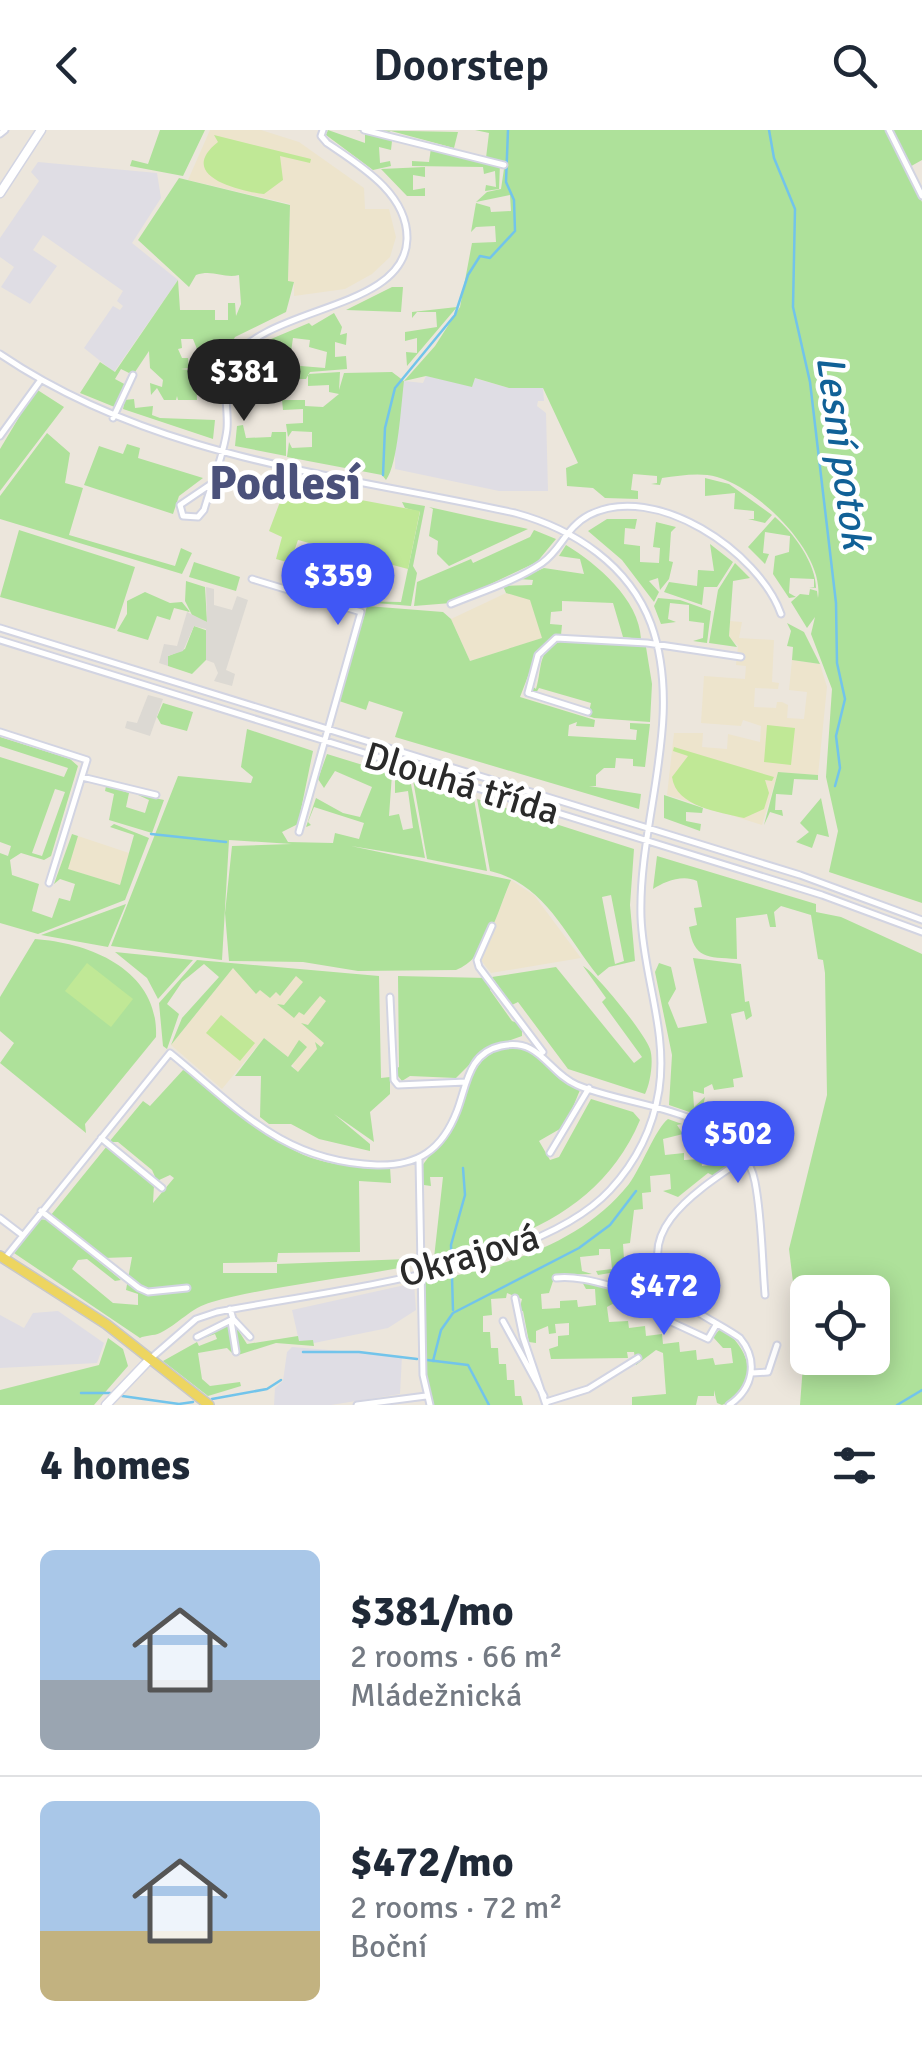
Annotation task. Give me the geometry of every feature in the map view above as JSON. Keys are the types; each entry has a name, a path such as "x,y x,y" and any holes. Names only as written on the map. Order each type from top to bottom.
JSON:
{"main road":[{"path":"2,1257 93,1315 209,1405"}],"street":[{"path":"0,194 41,130"},
{"path":"364,130 504,165"},
{"path":"889,130 922,196"},
{"path":"211,484 180,504 183,516 198,517 211,484 227,430 230,364 250,343 303,314 385,280 403,258 404,210 373,176 322,133"},
{"name":"Okrajová","path":"0,354 40,381 114,418 220,454 515,513 566,532 616,570 638,597 657,645 662,708 641,919 660,1045 655,1110 628,1168 582,1214 504,1252 196,1319 150,1360"},
{"path":"114,418 133,374"},
{"path":"0,436 40,381"},
{"path":"451,604 540,564 566,532 590,514 623,507 685,520 745,559 765,580 781,614"},
{"path":"252,579 361,612 299,832"},
{"name":"Dlouhá třída","path":"0,628 818,881 922,920"},
{"path":"588,712 528,693 544,646 564,636 741,657"},
{"name":"Dlouhá třída","path":"0,640 850,904 922,932"},
{"path":"0,732 87,760 49,883"},
{"path":"82,777 156,795"},
{"path":"492,926 477,960 479,967 544,1054 576,1084 713,1129 744,1160 755,1181 765,1295"},
{"path":"390,997 394,1080 398,1085 466,1082"},
{"path":"519,1044 526,1028"},
{"path":"2,1257 170,1054 260,1126 316,1158 386,1165 419,1160 448,1129 470,1068 482,1054 519,1044 544,1054"},
{"path":"550,1153 589,1088"},
{"path":"101,1138 162,1188"},
{"path":"729,1405 746,1390 752,1373 742,1340 672,1290 660,1252 668,1220 684,1202 762,1147"},
{"path":"419,1160 420,1272 426,1396 430,1405"},
{"path":"41,1211 139,1288 148,1292 187,1288"},
{"path":"0,1218 20,1234"},
{"path":"556,1278 586,1277 653,1296 672,1290"},
{"path":"623,1288 626,1301 717,1343"},
{"path":"515,1298 522,1337 545,1401"},
{"path":"230,1309 236,1352"},
{"path":"197,1337 232,1320"},
{"path":"232,1320 250,1337"},
{"path":"503,1321 545,1401"},
{"path":"708,1339 717,1324"},
{"path":"769,1383 768,1372 777,1345"},
{"path":"545,1401 588,1389 638,1358"},
{"path":"106,1405 150,1360"},
{"path":"752,1373 768,1372"},
{"path":"357,1405 426,1396"}],"shaded area":[{"path":"210,130 261,130 299,142 364,188 365,209 389,209 396,237 390,257 372,274 345,289 294,296 294,282 288,282 290,204 188,180"},
{"path":"38,162 157,173 161,198 132,243 178,280 114,372 84,348 113,306 120,310 123,306 117,301 123,291 43,235 33,250 57,266 30,304 1,287 14,267 0,257 0,238 39,181 31,172"},
{"path":"426,376 472,386 474,378 509,388 543,388 544,401 538,401 537,406 546,413 548,491 499,491 395,469 395,423 404,381 423,383"},
{"path":"206,587 214,589 214,605 232,610 237,596 248,600 226,670 235,674 232,686 214,681 218,673 214,663 206,660 206,629 194,626 183,651 168,656 168,666 159,663 164,644 177,646 187,612 207,622"},
{"path":"506,593 530,599 543,638 470,661 451,619"},
{"path":"730,621 742,622 739,638 774,640 772,682 779,683 778,689 755,688 754,707 776,708 777,702 782,702 788,705 787,718 804,719 807,692 789,690 792,660 820,664 827,687 818,775 778,772 762,825 667,795 674,733 703,733 702,747 727,749 728,734 760,742 761,726 743,720 741,726 701,723 704,676 745,679 746,666 736,665 738,646 729,637"},
{"path":"148,695 163,699 150,736 125,728 127,721 137,723"},
{"path":"78,836 129,853 120,885 67,869"},
{"path":"511,880 534,895 581,958 491,973 480,959"},
{"path":"233,968 310,977 338,1003 327,1039 298,1075 288,1057 264,1038 222,1089 171,1045"},
{"path":"414,1283 416,1310 388,1328 314,1343 299,1341 292,1310"},
{"path":"58,1311 104,1343 97,1363 0,1368 0,1315 24,1328 33,1313"},
{"path":"292,1347 402,1356 400,1394 331,1405 274,1405 275,1388 283,1381 287,1352"}],"green space":[{"path":"160,130 205,130 183,176 130,166 132,160 148,164"},
{"path":"328,130 365,143 365,132 357,130 458,132 454,148 391,131 380,136 392,141 391,150 379,147 380,163 390,161 391,166 373,170 326,135"},
{"path":"475,130 922,130 922,160 906,169 922,202 922,903 829,872 838,831 826,777 832,689 811,634 815,617 807,628 791,602 800,594 809,595 810,589 817,591 818,598 817,580 811,562 786,525 751,494 717,477 662,478 660,485 651,484 657,483 657,476 633,474 631,490 638,491 638,499 605,498 593,488 567,486 566,468 578,463 543,388 509,388 475,378 472,387 426,376 404,381 435,346 460,307 472,243 496,242 495,226 476,227 471,232 476,203 490,207 491,212 511,211 510,195 476,202 487,192 501,189 505,162 486,158 489,133"},
{"path":"214,135 311,159 310,163 280,156 283,180 264,194 241,189 207,173 207,154 218,142"},
{"path":"431,148 500,164 499,189 485,191 486,185 496,187 495,171 484,174 483,167 412,166 412,161 429,162"},
{"path":"425,167 425,177 413,175 413,190 425,188 425,196 407,196 381,169"},
{"path":"179,178 290,205 288,281 294,282 286,312 235,337 226,354 216,357 216,367 200,366 200,358 194,358 197,349 193,339 181,339 182,348 178,349 182,358 188,358 189,368 181,369 189,370 189,377 196,377 197,400 178,400 177,396 176,400 164,400 157,388 151,395 150,383 162,387 163,380 150,368 149,351 133,375 121,369 115,379 128,386 117,408 80,393 100,362 115,372 178,280 180,310 215,310 215,320 228,320 228,303 235,303 236,316 241,304 239,275 202,273 196,275 189,287 138,240"},
{"path":"392,287 403,287 401,312 346,310"},
{"path":"457,307 407,366 406,352 417,353 417,338 405,341 405,332 437,327 436,312 417,312 412,318 412,312"},
{"path":"334,313 342,327 340,335 347,333 346,345 335,342 335,357 346,356 347,369 310,372 306,379 292,379 289,365 286,351 263,353 261,359 245,362 271,339 309,323 312,326","holes":["293,338 310,340 309,347 327,352 325,368 289,365"]},
{"path":"340,372 339,390 344,373 392,372 404,381 396,448 386,480 382,475 287,457 289,442 292,448 312,447 312,432 292,431 288,437 286,424 303,423 303,409 283,410 282,400 305,400 305,406 323,407 339,394 329,392 329,385 308,386 308,374"},
{"path":"36,389 64,407 0,491 0,449"},
{"path":"134,399 135,408 153,406 152,415 160,418 215,420 213,439 123,409 125,400"},
{"path":"243,425 246,438 286,432 286,456 235,446 237,426"},
{"path":"47,433 70,453 65,483 83,488 69,535 175,566 181,548 192,553 182,574 0,519 0,496"},
{"path":"127,444 140,448 138,458 203,478 179,496 173,514 84,485 99,446 123,454"},
{"path":"705,478 729,484 772,515 765,523 748,519 754,519 754,511 734,509 735,493 705,496"},
{"path":"286,486 420,511 408,569 298,540 290,563 276,559 282,537 269,531"},
{"path":"402,502 425,506 413,566 417,573 411,606 352,601 401,602 420,512 405,508"},
{"path":"429,507 528,529 449,566 437,554 438,541 429,536 433,509"},
{"path":"775,517 803,549 815,579 816,588 809,587 814,587 814,579 790,578 789,593 796,597 789,598 773,574 775,556 789,552 790,536 765,532 763,553 769,554 765,564 748,547"},
{"path":"607,519 637,519 635,529 625,528 624,544 640,546 640,562 659,563 660,548 653,547 656,522 676,527 671,532 669,561 673,562 669,579 660,590 658,578 649,581 659,592 654,602 622,560 588,531"},
{"path":"19,530 135,567 115,629 0,597"},
{"path":"534,530 556,539 537,562 451,603 414,606 417,582 471,559 473,563 530,537"},
{"path":"710,544 733,562 717,587 704,587 702,605 664,592 669,582 697,586 698,570 714,571"},
{"path":"566,545 591,562 625,597 641,639 623,637 613,603 562,601 562,611 551,612 550,624 562,625 561,635 538,650 520,697 595,720 594,727 576,726 577,722 569,725 568,736 636,740 637,730 630,729 630,723 650,724 645,767 633,766 633,759 616,758 615,768 604,768 596,775 596,786 589,786 641,794 639,809 395,737 403,712 369,701 366,710 339,701 367,606 443,612 451,619 470,661 542,638 530,600 506,593 503,586 532,585 533,580 519,579 544,568 584,574 580,559 559,556"},
{"path":"194,562 240,577 236,591 189,577"},
{"path":"735,563 750,578 733,581 729,636 737,647 709,643 718,590"},
{"path":"186,581 205,587 207,622 194,619 185,601"},
{"path":"145,592 170,603 182,602 190,612 174,608 170,620 157,616 148,640 117,631 127,614 127,601"},
{"path":"658,598 680,600 711,611 707,643 693,641 703,638 704,623 689,621 689,605 670,603 668,619 676,622 661,624 654,606"},
{"path":"787,623 804,632 820,664 792,660 793,647 787,646 791,631"},
{"path":"194,626 208,631 208,658 192,674 168,666 166,657 185,649"},
{"path":"568,640 646,647 652,684 650,722 594,718 588,716 591,703 539,688 536,693 531,692 532,686 536,689 546,652"},
{"path":"163,703 193,712 187,731 161,724 157,717"},
{"path":"767,725 795,728 791,765 764,762"},
{"path":"247,729 313,751 298,824 282,832 288,842 333,843 335,833 359,839 364,823 314,807 308,822 311,825 306,827 316,798 343,813 360,817 372,787 335,771 324,788 318,779 327,754 392,774 389,816 399,814 403,830 413,828 408,791 395,793 395,774 410,779 425,858 351,846 511,880 484,944 467,964 456,970 358,971 303,962 229,961 225,913 232,846 292,844 229,840 222,960 111,946 178,776 251,783 253,777 241,767"},
{"path":"0,737 70,759 78,766 51,856 44,860 21,853 10,860 12,875 39,884 32,911 52,918 59,898 70,901 75,884 60,879 54,884 72,834 78,836 68,869 120,885 134,835 110,827 114,824 149,838 125,900 38,934 0,923 0,853 8,856 11,846 0,842 0,757 64,777 68,768 0,746","holes":["55,789 65,792 42,856 32,853"]},
{"path":"674,747 774,777 772,781 765,780 769,793 764,809 744,818 690,802 675,787 672,777 688,756 673,751"},
{"path":"778,772 818,775 818,780 794,779 792,795 776,794 775,810 782,810 783,816 770,812 764,825"},
{"path":"413,780 474,799 487,871 427,859"},
{"path":"106,786 129,793 126,807 145,813 149,800 136,794 164,800 152,833 109,820 114,794 105,791"},
{"path":"664,795 703,808 702,813 686,812 686,821 701,824 700,831 664,818"},
{"path":"821,798 829,837 817,834 812,848 796,842 809,832 800,823"},
{"path":"477,799 634,849 630,905 635,961 609,967 598,976 540,899 509,878 490,871","holes":["611,895 624,961 615,964 602,897"]},
{"path":"657,856 816,904 816,912 841,917 922,954 922,1405 800,1405 802,1375 890,1375 890,1275 792,1275 789,1249 827,1095 825,973 823,960 818,959 811,915 781,906 774,912 776,927 770,927 767,914 736,918 737,959 710,956 698,951 689,927 697,925 694,908 702,907 697,881 668,882 653,889"},
{"path":"126,904 108,947 41,935"},
{"path":"35,939 78,947 118,965 146,994 154,1014 156,1037 85,1124 86,1133 0,1063 14,1043 0,1031 0,997"},
{"path":"115,952 193,960 158,999 147,978"},
{"path":"693,958 741,964 745,1002 749,1001 752,1016 746,1020 744,1011 731,1014 743,1077 733,1079 734,1087 714,1090 712,1084 704,1088 704,1094 693,1091 694,1107 705,1097 701,1116 669,1105 672,1055 655,972 659,963 671,967 676,989 668,1003 678,1028 707,1023"},
{"path":"197,960 379,976 381,1078 390,1077 390,1094 370,1112 374,1142 334,1114 370,1144 370,1151 319,1139 291,1124 269,1124 260,1117 261,1076 235,1076 264,1038 288,1057 299,1040 307,1047 291,1066 298,1072 317,1049 315,1042 321,1047 324,1043 301,1023 308,1025 326,1001 320,996 304,1015 299,1012 294,1018 277,1004 284,1005 303,982 296,976 280,996 276,992 270,998 260,990 256,994 233,968 171,1045 182,1018 219,977 204,964 182,982 167,1004 179,1014 167,1049 163,1046 159,1003"},
{"path":"87,963 133,999 111,1027 65,991"},
{"path":"583,966 619,1003 650,1049 651,1072 645,1094 568,1069 518,1002 512,1005 492,977 556,967 634,1063 642,1057 602,1002 606,998"},
{"path":"398,976 487,978 493,984 490,990 512,1021 522,1025 522,1036 485,1049 456,1078 410,1076 402,1081 393,1070 399,1067"},
{"path":"221,1015 255,1043 240,1061 206,1033"},
{"path":"512,1047 534,1052 580,1090 565,1126 539,1141 550,1160 559,1157 591,1099 633,1112 640,1120 608,1172 565,1210 513,1237 454,1256 212,1302 160,1333 140,1338 14,1253 37,1219 49,1220 121,1280 115,1281 87,1259 78,1260 72,1269 113,1303 138,1305 138,1294 126,1290 132,1257 104,1258 51,1215 107,1146 154,1185 153,1203 174,1178 170,1175 157,1181 152,1170 118,1142 109,1142 143,1101 150,1106 183,1070 301,1154 339,1164 390,1167 391,1183 359,1181 360,1252 278,1253 277,1262 223,1263 223,1273 277,1273 277,1264 434,1258 443,1177 430,1177 431,1186 424,1185 420,1169 454,1124 479,1065 498,1051"},
{"path":"668,1119 682,1124 677,1125 683,1134 663,1139 665,1155 684,1153 684,1160 701,1159 702,1166 719,1164 719,1148 710,1146 718,1139 732,1157 730,1166 714,1176 708,1173 678,1197 663,1191 671,1189 670,1174 650,1176 651,1192 642,1193 643,1209 634,1210 630,1243 623,1244 624,1259 631,1259 633,1278 660,1273 663,1291 653,1295 635,1288 633,1281 610,1273 598,1275 596,1271 612,1269 610,1249 599,1249 599,1255 580,1257 582,1271 592,1274 555,1275 549,1293 541,1294 542,1309 560,1308 560,1301 577,1300 578,1307 596,1305 595,1289 586,1289 581,1280 619,1288 620,1300 607,1307 609,1322 628,1321 629,1328 645,1326 646,1336 662,1334 663,1344 679,1342 680,1352 696,1350 697,1360 713,1358 715,1365 733,1363 731,1348 723,1348 713,1337 721,1328 745,1356 748,1367 743,1388 722,1405 717,1403 714,1390 714,1396 698,1396 696,1405 632,1405 632,1397 666,1394 663,1353 656,1350 636,1365 634,1352 627,1352 628,1358 551,1359 549,1349 558,1346 558,1336 569,1335 569,1323 555,1324 556,1333 549,1334 548,1326 536,1331 536,1343 529,1342 523,1311 519,1311 522,1299 507,1293 506,1298 491,1299 492,1315 483,1316 483,1332 490,1332 491,1348 498,1348 499,1364 506,1364 507,1380 514,1380 515,1396 521,1396 523,1405 433,1405 425,1377 424,1282 508,1261 587,1224 629,1184"},
{"path":"233,1322 247,1344 298,1336 299,1341 313,1340 314,1346 276,1343 235,1356 227,1348 198,1353 202,1379 210,1386 240,1382 241,1386 208,1396 163,1361 197,1342 199,1346 217,1339 215,1334 204,1338"},
{"path":"108,1338 123,1349 128,1366 94,1405 0,1405 0,1390 99,1365"}],"waterway":[{"path":"383,475 385,428 395,388 455,315 468,275 480,256 490,258 515,231 514,200 506,182 508,130"},
{"name":"Lesní potok","path":"769,130 774,158 795,209 793,307 810,382 836,603 837,663 845,699 836,736 840,768 835,786"},
{"path":"151,834 226,842"},
{"path":"453,1310 451,1245 465,1195 463,1168"},
{"path":"433,1361 441,1330 453,1313 579,1248 610,1225 636,1191"},
{"path":"303,1352 359,1352 417,1359"},
{"path":"427,1360 468,1365 489,1405"},
{"path":"212,1399 267,1389 281,1380"},
{"path":"897,1405 922,1390"},
{"path":"81,1393 110,1393"},
{"path":"122,1396 179,1404 193,1402"}],"district":[{"name":"Podlesí","path":"285,482"}]}
